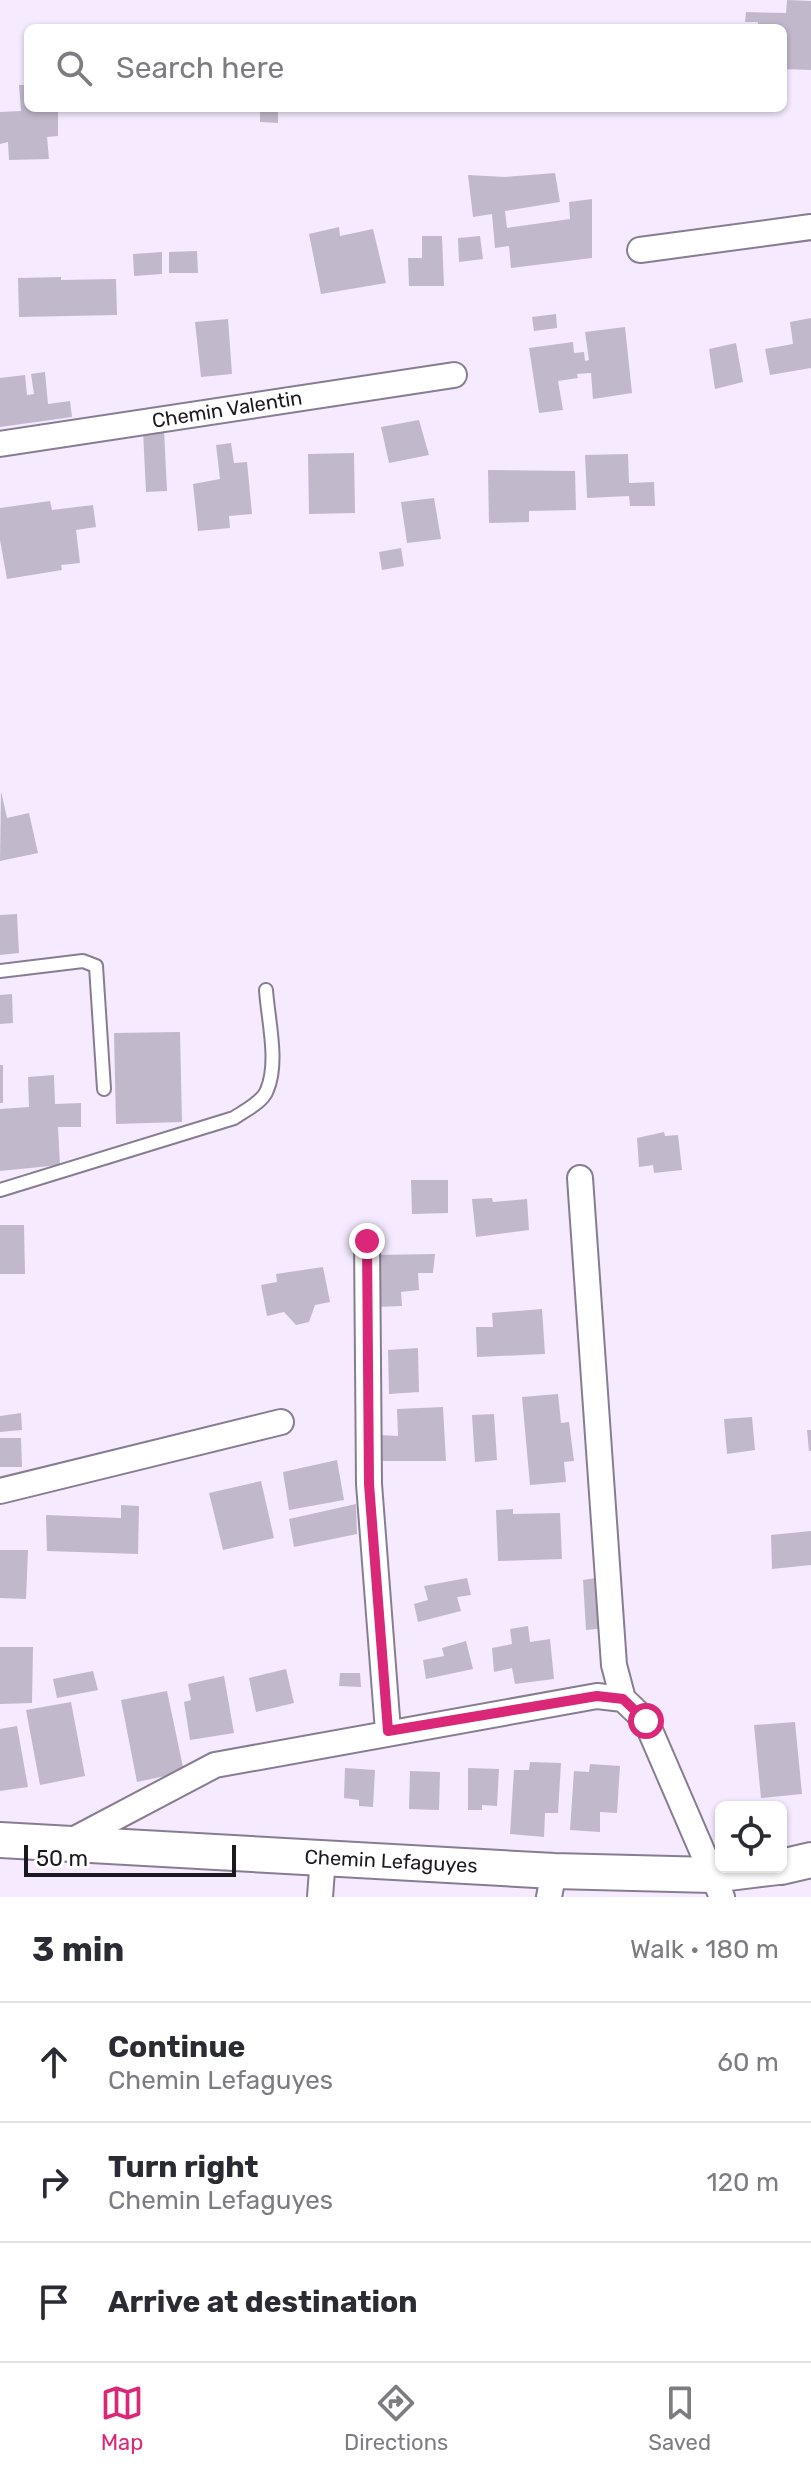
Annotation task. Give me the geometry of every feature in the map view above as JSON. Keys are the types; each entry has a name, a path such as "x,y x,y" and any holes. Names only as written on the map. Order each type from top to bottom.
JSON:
{"main road":[{"name":"Chemin Lefaguyes","path":"0,1840 323,1857 551,1884 717,1886 759,1873"},
{"name":"Chemin Lefaguyes","path":"787,1865 811,1860"}],"street":[{"path":"640,250 811,227"},
{"name":"Chemin Valentin","path":"0,444 454,375"},
{"path":"580,1178 614,1665 623,1699 646,1721 717,1886"},
{"path":"367,1241 369,1484 388,1731"},
{"path":"0,1491 281,1422"},
{"name":"Chemin Lefaguyes","path":"69,1842 215,1765 388,1731 597,1696 623,1699"},
{"path":"320,1897 323,1857"}],"lane":[{"path":"0,971 83,961 96,966 104,1089"},
{"path":"0,1190 234,1118 253,1105 267,1092 271,1067 266,990"}],"building":[{"path":"787,0 811,1 811,70 787,69 787,24 745,22 746,12 786,13"},
{"path":"19,85 24,85 24,112 58,112 58,136 47,137 49,159 9,160 8,142 0,144 0,112 21,111"},
{"path":"260,112 278,112 278,123 260,122"},
{"path":"555,173 560,202 505,211 507,228 570,219 569,202 592,199 592,258 511,268 509,246 495,248 492,214 473,217 468,175 505,177"},
{"path":"339,227 340,236 373,229 386,283 321,294 309,234"},
{"path":"422,236 442,236 444,286 409,286 408,258 422,258"},
{"path":"480,236 483,259 459,262 458,238"},
{"path":"197,251 198,273 169,273 169,252"},
{"path":"162,252 162,274 134,276 133,254"},
{"path":"61,277 61,280 116,279 117,315 19,317 18,278"},
{"path":"556,314 557,328 534,331 532,317"},
{"path":"811,318 811,368 770,375 765,349 793,344 790,322"},
{"path":"228,319 232,374 201,377 195,322"},
{"path":"625,327 632,393 593,399 591,373 577,374 578,378 558,381 563,410 539,413 529,348 573,342 574,353 584,352 585,361 589,360 585,332"},
{"path":"736,343 743,382 715,389 709,349"},
{"path":"45,372 48,404 70,401 72,417 0,427 0,378 25,375 27,395 34,394 31,374"},
{"path":"419,420 429,455 389,463 381,427"},
{"path":"164,430 167,491 146,492 143,431"},
{"path":"231,443 234,463 247,462 252,514 229,516 230,528 198,531 193,484 220,479 216,445"},
{"path":"354,453 355,513 309,514 308,454"},
{"path":"628,454 629,483 654,482 655,506 630,506 629,496 587,498 585,455"},
{"path":"488,470 575,471 576,510 529,511 529,522 489,523"},
{"path":"434,498 441,539 407,543 401,502"},
{"path":"50,501 52,510 93,505 96,527 76,530 80,563 61,565 62,570 7,579 0,540 0,508"},
{"path":"401,548 404,566 382,570 379,552"},
{"path":"1,791 7,818 29,813 38,853 0,861"},
{"path":"17,914 19,953 0,955 0,915"},
{"path":"12,994 13,1023 0,1024 0,995"},
{"path":"180,1032 182,1122 116,1124 114,1033"},
{"path":"0,1065 3,1065 3,1103 0,1103"},
{"path":"54,1075 55,1104 81,1103 81,1127 58,1127 60,1165 0,1171 0,1109 29,1107 28,1077"},
{"path":"664,1132 665,1136 678,1135 682,1170 654,1173 653,1165 639,1167 637,1138"},
{"path":"411,1180 448,1180 448,1213 412,1214"},
{"path":"492,1198 493,1202 527,1199 529,1230 476,1237 472,1199"},
{"path":"0,1225 24,1225 25,1274 0,1274"},
{"path":"435,1254 433,1273 418,1273 419,1290 401,1292 402,1306 377,1307 376,1255"},
{"path":"323,1267 330,1302 315,1305 309,1322 296,1325 284,1312 267,1316 261,1285 277,1282 276,1274"},
{"path":"542,1309 545,1354 477,1357 476,1327 493,1327 492,1313"},
{"path":"418,1348 419,1392 389,1394 388,1350"},
{"path":"558,1394 561,1423 569,1422 574,1461 564,1462 566,1482 530,1485 522,1397"},
{"path":"443,1407 446,1461 380,1461 380,1435 398,1436 397,1409"},
{"path":"21,1413 22,1430 0,1432 0,1416"},
{"path":"494,1414 497,1460 475,1462 472,1415"},
{"path":"752,1417 755,1450 727,1454 724,1419"},
{"path":"807,1430 811,1430 811,1451 809,1451"},
{"path":"0,1438 21,1438 22,1467 0,1467"},
{"path":"337,1460 344,1500 289,1510 283,1472"},
{"path":"261,1481 274,1538 223,1550 209,1493"},
{"path":"356,1504 357,1534 294,1547 289,1519"},
{"path":"121,1505 139,1506 138,1554 47,1551 46,1515 121,1518"},
{"path":"513,1509 513,1514 560,1513 562,1559 498,1561 496,1510"},
{"path":"811,1531 811,1565 772,1569 771,1535"},
{"path":"0,1550 28,1550 26,1599 0,1598"},
{"path":"602,1577 607,1628 586,1630 583,1580"},
{"path":"467,1578 471,1595 457,1597 461,1611 418,1622 414,1604 428,1600 424,1586"},
{"path":"528,1626 530,1642 550,1639 554,1679 515,1684 512,1668 494,1672 492,1648 512,1644 510,1629"},
{"path":"466,1641 473,1669 426,1679 423,1660 444,1656 442,1648"},
{"path":"0,1647 33,1647 32,1703 0,1704"},
{"path":"286,1669 294,1703 256,1712 249,1678"},
{"path":"93,1671 98,1690 57,1698 53,1679"},
{"path":"340,1673 360,1673 361,1687 339,1686"},
{"path":"224,1676 234,1733 190,1740 184,1702 191,1700 188,1684"},
{"path":"167,1691 184,1772 137,1782 121,1700"},
{"path":"71,1702 85,1776 40,1785 26,1710"},
{"path":"795,1722 802,1794 761,1798 754,1725"},
{"path":"17,1726 28,1787 0,1791 0,1729"},
{"path":"530,1762 561,1763 558,1813 545,1813 544,1837 510,1834 514,1770 529,1770"},
{"path":"590,1764 620,1766 617,1813 600,1812 600,1832 570,1830 574,1771 589,1772"},
{"path":"345,1768 375,1770 373,1807 359,1806 359,1800 344,1798"},
{"path":"468,1768 499,1769 497,1806 482,1805 482,1810 468,1810"},
{"path":"410,1771 440,1772 439,1810 409,1809"}],"route":[{"path":"367,1241 369,1484 388,1731 597,1696 623,1699 646,1721"}]}
